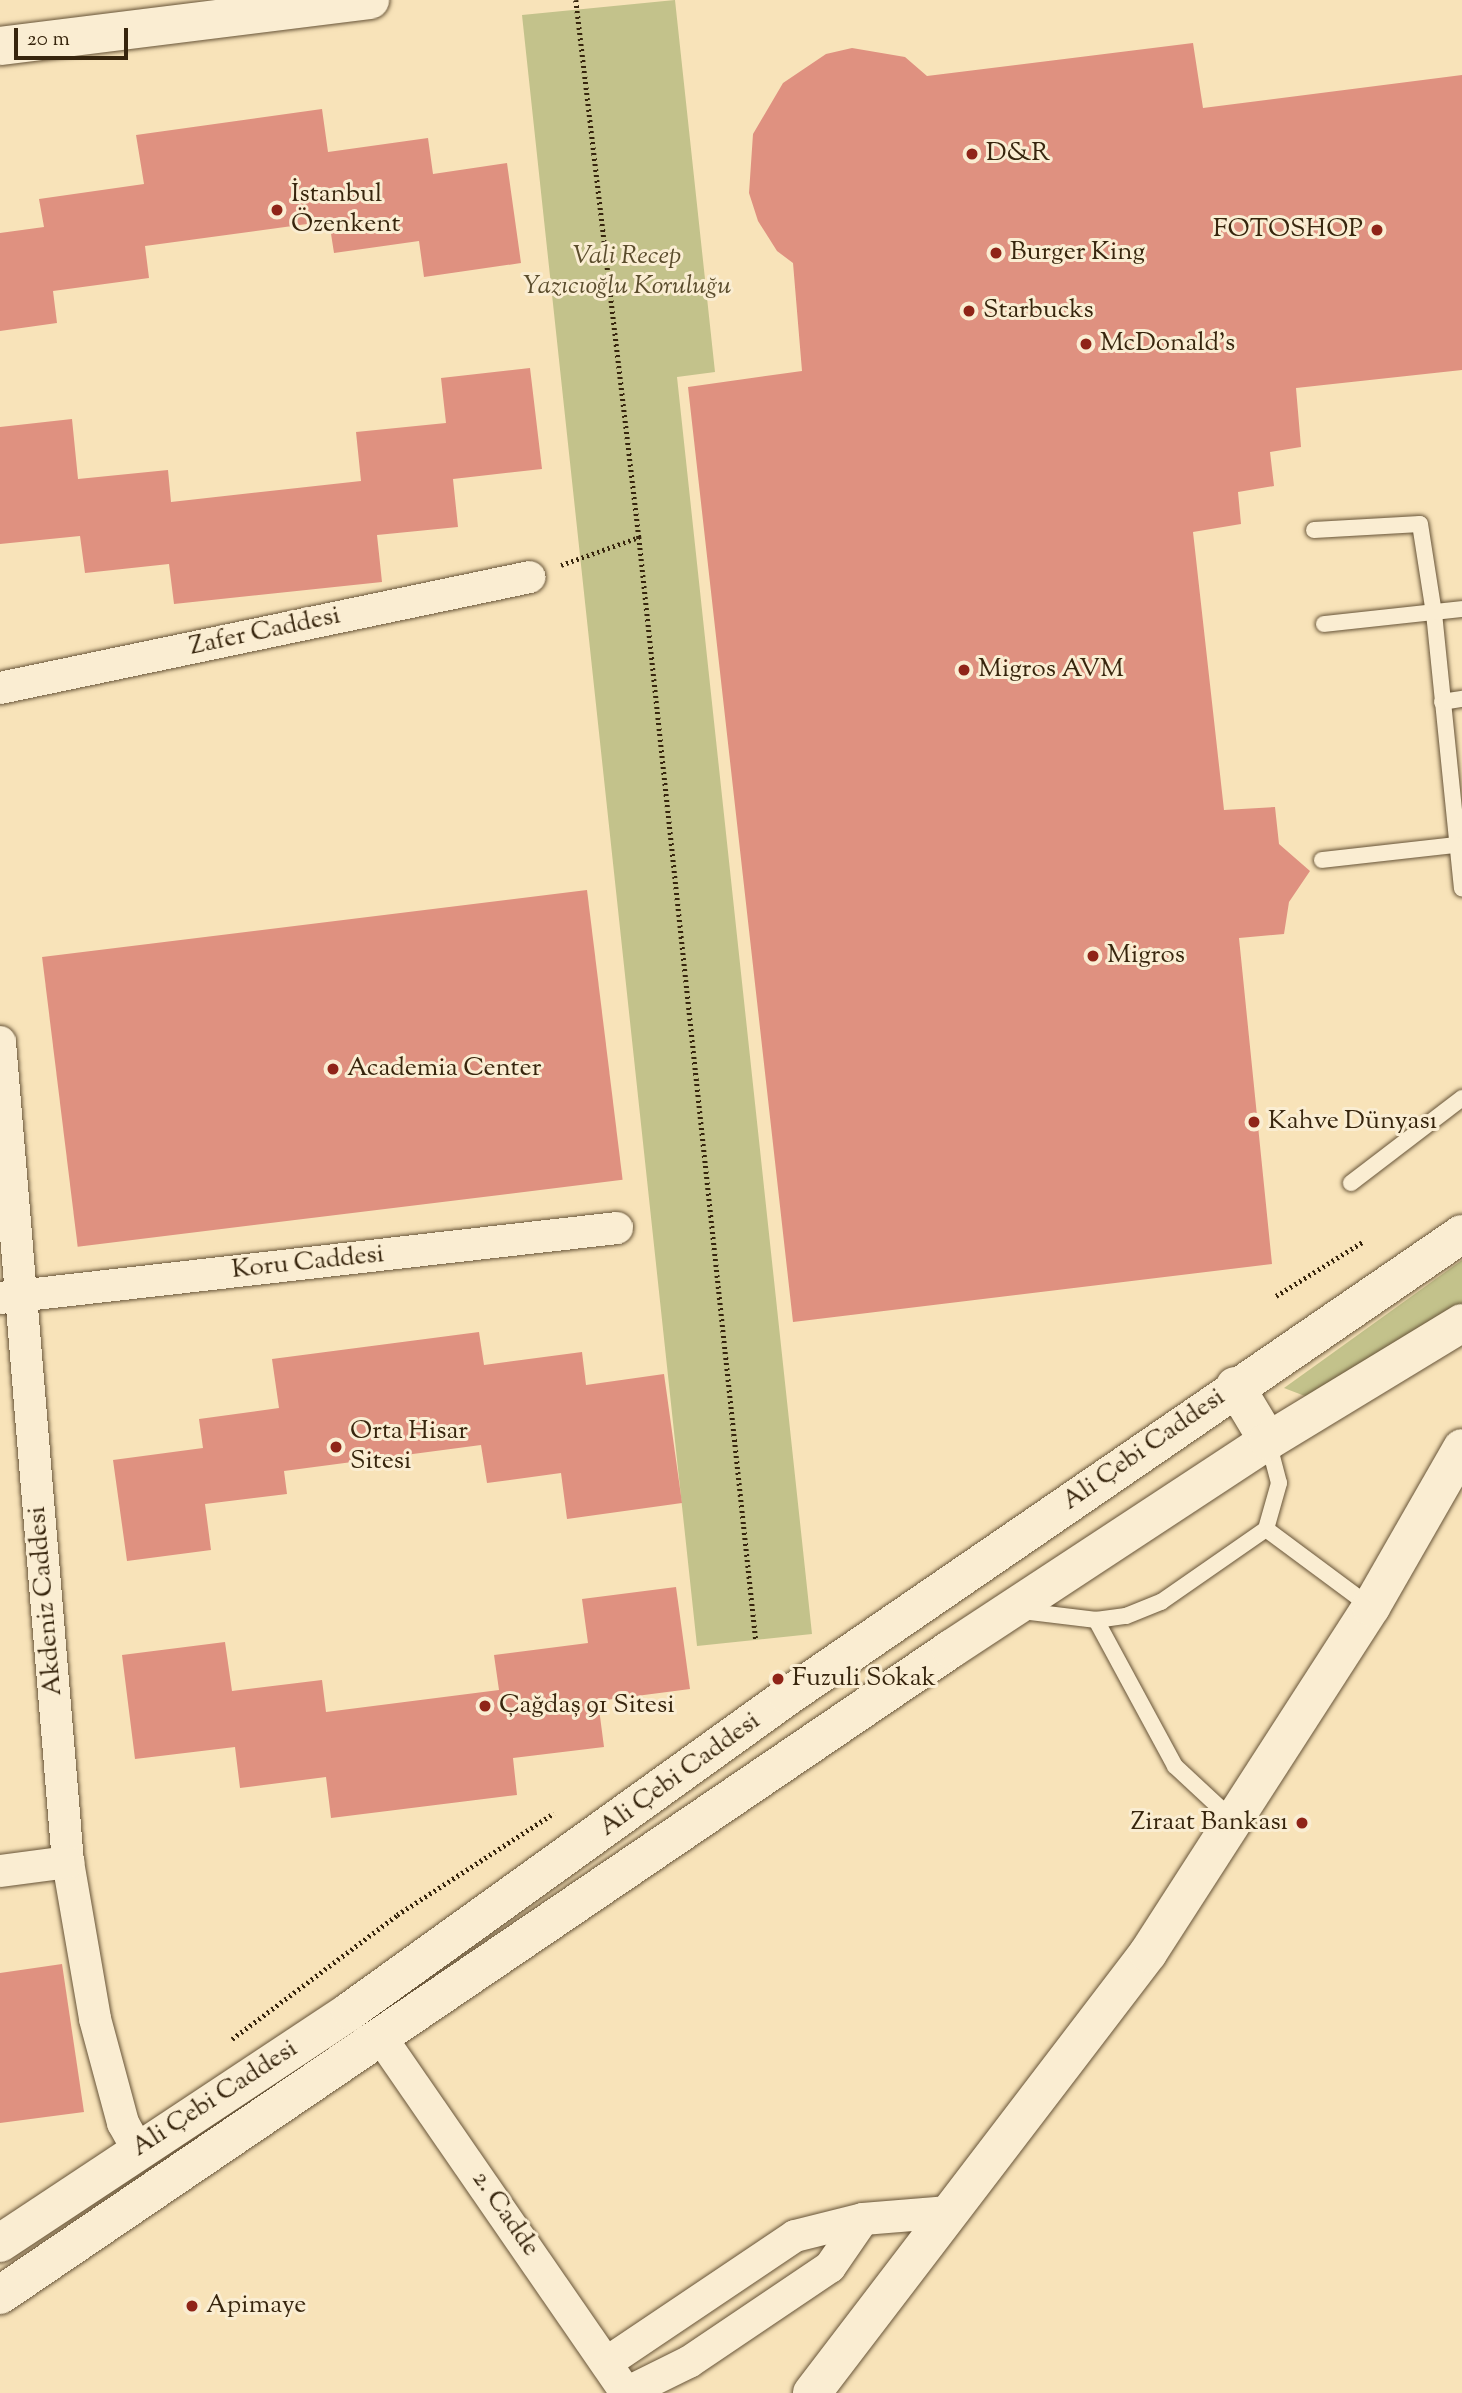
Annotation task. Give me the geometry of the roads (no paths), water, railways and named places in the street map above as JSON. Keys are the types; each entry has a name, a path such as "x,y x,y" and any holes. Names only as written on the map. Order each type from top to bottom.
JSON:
{"main road":[{"path":"0,46 370,0"},
{"name":"Ali Çebi Caddesi","path":"0,2243 350,2011 788,1696 1234,1387 1462,1234"},
{"name":"Ali Çebi Caddesi","path":"0,2295 1006,1613 1268,1441 1462,1323"},
{"path":"1234,1387 1268,1441"},
{"path":"812,2393 1148,1953 1371,1607 1462,1448"}],"street":[{"name":"Zafer Caddesi","path":"0,688 530,577"},
{"name":"Akdeniz Caddesi","path":"0,1042 9,1297 68,1862 95,2019 123,2123 138,2150"},
{"name":"Koru Caddesi","path":"9,1297 617,1228"},
{"path":"0,1871 68,1862"},
{"name":"2. Cadde","path":"380,2036 608,2361 627,2393"},
{"path":"608,2361 794,2236 863,2219 949,2212"},
{"path":"627,2393 690,2362 830,2267 863,2219"}],"lane":[{"path":"1314,530 1420,524 1456,791 1455,845 1462,887"},
{"path":"1325,624 1462,609"},
{"path":"1442,702 1462,699"},
{"path":"1322,860 1455,845"},
{"path":"1351,1183 1462,1098"},
{"path":"1006,1613 1026,1610 1096,1620 1126,1616 1161,1602 1266,1529 1279,1483 1268,1441"},
{"path":"1266,1529 1371,1607"},
{"path":"1096,1620 1175,1766 1234,1821"}],"place":[{"name":"D&R","path":"972,154"},
{"name":"İstanbul Özenkent","path":"277,210"},
{"name":"FOTOSHOP","path":"1377,230"},
{"name":"Burger King","path":"996,253"},
{"name":"Starbucks","path":"969,311"},
{"name":"McDonald's","path":"1086,344"},
{"name":"Migros AVM","path":"964,670"},
{"name":"Migros","path":"1093,956"},
{"name":"Academia Center","path":"333,1069"},
{"name":"Kahve Dünyası","path":"1254,1122"},
{"name":"Orta Hisar Sitesi","path":"336,1447"},
{"name":"Fuzuli Sokak","path":"778,1679"},
{"name":"Çağdaş 91 Sitesi","path":"485,1706"},
{"name":"Ziraat Bankası","path":"1302,1823"},
{"name":"Apimaye","path":"192,2306"}],"park label":[{"name":"Vali Recep Yazıcıoğlu Koruluğu","path":"627,272"}]}
